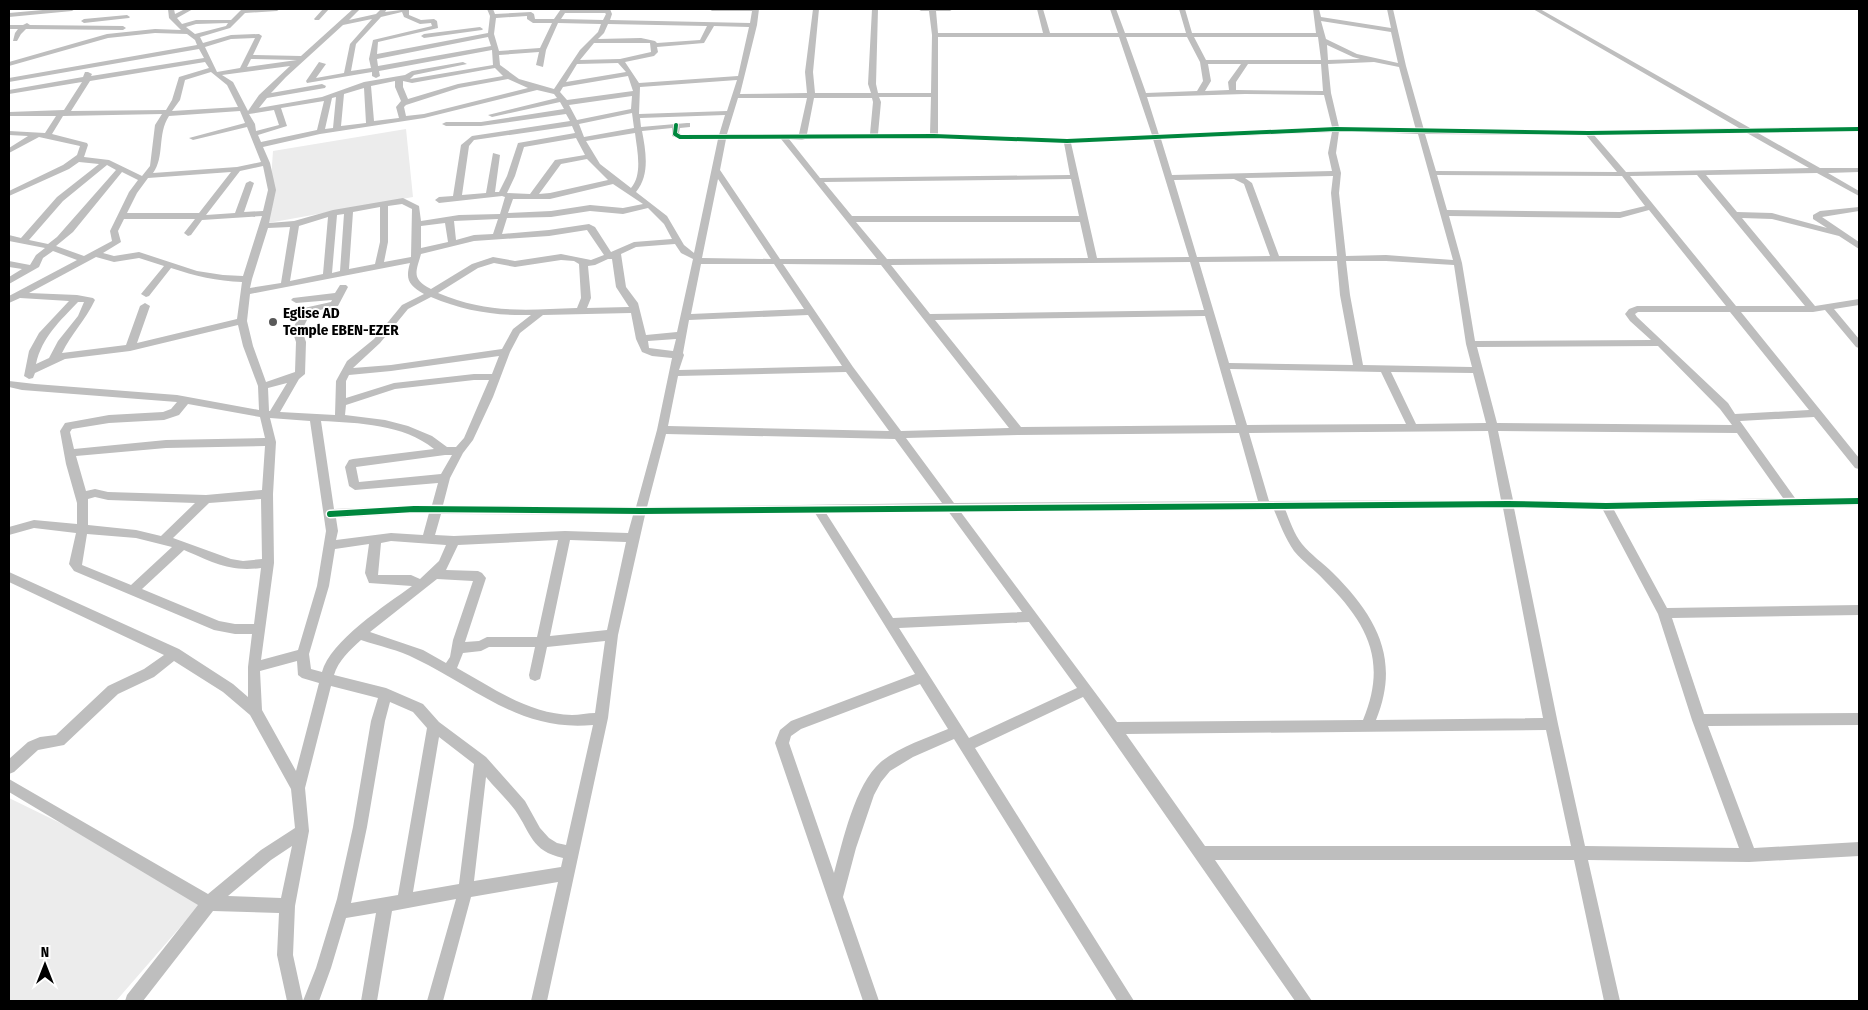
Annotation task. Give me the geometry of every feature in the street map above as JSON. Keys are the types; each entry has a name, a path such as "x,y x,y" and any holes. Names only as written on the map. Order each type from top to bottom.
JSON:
{"street":[{"path":"9,15 40,10 72,9"},
{"path":"128,9 129,28"},
{"path":"171,9 173,19 203,46 215,72 234,90 251,124 266,163 272,190 268,213 247,279 247,292 242,321 248,346 263,386 269,414 271,442 267,494 268,563 254,667 255,711"},
{"path":"9,27 129,28 163,26 190,9"},
{"path":"9,64 107,36 155,31 191,34 226,27 236,20 244,10 276,9"},
{"path":"317,20 326,9"},
{"path":"253,111 262,97 356,9"},
{"path":"346,75 353,44 384,9"},
{"path":"341,24 405,9 406,16 420,22 435,22 435,27 376,41 374,57 376,75"},
{"path":"540,65 543,50 563,10 617,9"},
{"path":"539,1001 601,718 612,635 633,538 662,430 687,317 722,138 737,96 754,25 756,9 712,9"},
{"path":"802,138 811,95 809,72 816,9"},
{"path":"874,137 878,102 872,84 875,9"},
{"path":"921,9 950,9"},
{"path":"932,9 935,35 934,136"},
{"path":"1040,9 1047,36"},
{"path":"1112,9 1143,95 1169,178 1243,430 1272,506 1299,548 1331,579 1369,625 1380,651 1382,684 1377,706 1367,726"},
{"path":"1182,9 1190,36 1204,62 1207,83 1199,94"},
{"path":"1316,9 1327,94 1336,129 1332,153 1337,173 1335,193 1345,295 1359,368"},
{"path":"1390,9 1402,66 1458,262 1471,344 1492,427 1543,675 1551,724 1612,1001"},
{"path":"1536,9 1859,194"},
{"path":"15,40 18,33 40,10"},
{"path":"608,10 606,23 574,62 560,95 590,156 615,181 632,192 668,222 676,241 686,254 697,259 777,262 884,262 1194,259 1342,260 1386,258 1458,262"},
{"path":"507,77 495,56 491,31 497,12 532,11 530,18 532,20 754,25"},
{"path":"74,27 95,16 127,17"},
{"path":"1318,19 1393,30"},
{"path":"180,26 200,22 236,20"},
{"path":"676,42 681,24"},
{"path":"592,41 607,44 649,40 655,45 676,42 703,42 711,25"},
{"path":"409,34 416,37 491,31"},
{"path":"374,57 491,31"},
{"path":"935,35 1321,38 1355,56 1402,66"},
{"path":"9,80 203,46 231,37 259,36 243,69"},
{"path":"574,62 620,61 652,55 655,52 655,45"},
{"path":"262,97 376,75 543,50"},
{"path":"250,57 282,56 300,60"},
{"path":"322,64 310,81 346,75 376,75 403,78 408,81 495,56"},
{"path":"9,92 208,59"},
{"path":"13,298 117,242 113,233 121,216 156,160 159,125 176,100 183,78 215,72 275,67 300,60"},
{"path":"1204,62 1374,60"},
{"path":"620,61 630,74 636,89 641,169 640,185 632,192"},
{"path":"1233,92 1232,82 1246,62"},
{"path":"10,149 43,135 65,112 86,80 90,65"},
{"path":"492,115 630,74"},
{"path":"9,114 65,112 244,112 278,109 327,101 340,93 367,84 376,75"},
{"path":"402,120 400,106 405,102 458,86 507,77 560,95 742,78"},
{"path":"403,78 399,87 405,102"},
{"path":"367,84 370,125"},
{"path":"259,145 320,132 402,120 472,106 536,88"},
{"path":"1143,95 1233,92 1327,94"},
{"path":"337,129 340,93"},
{"path":"737,96 934,95"},
{"path":"320,132 327,101"},
{"path":"254,134 283,126 278,109"},
{"path":"446,124 481,124 568,111"},
{"path":"457,198 466,145 472,138 636,113 731,113"},
{"path":"193,138 251,124"},
{"path":"480,136 481,124"},
{"path":"676,125 675,134 680,137 934,136 1067,141 1336,129 1421,132 1588,133 1859,129"},
{"path":"497,236 505,195 521,145 639,129 687,125"},
{"path":"9,133 43,135 83,144 81,156 77,159 44,179 9,194"},
{"path":"1588,133 1624,174 1859,465"},
{"path":"784,138 852,219 1018,431"},
{"path":"1067,141 1093,261"},
{"path":"490,195 496,155"},
{"path":"532,197 558,162 590,156"},
{"path":"77,159 106,162 120,170 144,178 237,169 266,163"},
{"path":"23,241 60,199 106,162"},
{"path":"188,233 237,169"},
{"path":"10,280 37,264 39,256 64,236 102,188 120,170"},
{"path":"715,170 848,369 948,507 1114,728 1304,1001"},
{"path":"1433,173 1624,174 1859,170"},
{"path":"1700,172 1813,309"},
{"path":"1169,178 1337,173"},
{"path":"1233,175 1248,183 1276,260"},
{"path":"818,180 1076,178"},
{"path":"416,224 449,219 551,214 592,197 615,181"},
{"path":"239,215 250,183"},
{"path":"439,200 490,195 592,197 619,211 650,206"},
{"path":"264,226 295,224 333,213 402,201 415,207 416,256 412,279 419,287 486,311 540,314 635,310"},
{"path":"380,266 380,254 384,242 384,204"},
{"path":"1626,215 1650,207"},
{"path":"1859,209 1817,215 1818,219 1838,234 1859,246"},
{"path":"344,272 349,210"},
{"path":"121,216 201,217 268,213"},
{"path":"327,276 333,213"},
{"path":"1445,213 1626,215 1661,221"},
{"path":"1736,215 1772,216 1838,234"},
{"path":"449,219 452,242"},
{"path":"852,219 1083,219"},
{"path":"286,285 295,224"},
{"path":"247,292 380,266 416,256 452,242 497,236 549,233 590,227 613,255 621,287 633,303 645,350 652,353 678,355"},
{"path":"9,238 51,247 84,259"},
{"path":"340,419 340,389 345,372 351,363 377,341 399,312 475,266 491,260 515,264 567,257 583,263 596,262 634,245 676,241"},
{"path":"95,254 114,259 140,255 169,265 213,276 247,279"},
{"path":"581,312 586,298 583,263"},
{"path":"9,264 31,268"},
{"path":"146,294 169,265"},
{"path":"269,414 300,371 301,342 297,330 304,316 310,309 335,304 341,292 296,300"},
{"path":"13,298 88,299 90,302 82,317 63,341 54,359"},
{"path":"26,388 34,351 44,333 77,298"},
{"path":"1792,501 1733,418 1709,389 1630,314 1637,309 1813,309 1859,302"},
{"path":"130,348 145,306"},
{"path":"1828,308 1859,345"},
{"path":"687,317 811,312"},
{"path":"928,318 1210,313"},
{"path":"428,538 438,509 445,478 468,440 488,397 505,352 516,331 540,314"},
{"path":"30,371 54,359 70,354 130,348 242,321"},
{"path":"641,338 682,335"},
{"path":"1471,344 1660,343"},
{"path":"345,372 391,368 505,352"},
{"path":"420,363 425,379 431,382"},
{"path":"1225,366 1478,370"},
{"path":"674,373 848,369"},
{"path":"1385,369 1413,428"},
{"path":"263,386 295,377"},
{"path":"341,403 394,386 474,377 495,377"},
{"path":"9,384 26,388 86,390 185,400 269,414 340,419 401,427 418,432 434,441 445,451"},
{"path":"185,400 172,414 109,419 69,426 65,431 71,466 82,496 83,530 75,564 78,568 218,626 235,629 258,629"},
{"path":"1733,418 1816,413"},
{"path":"315,417 332,531 323,586 303,654 303,671 307,674 386,694 418,708 434,726 481,761 520,806 535,833 544,843 554,850 571,853"},
{"path":"662,430 896,435 1018,431 1492,427 1740,429"},
{"path":"70,453 166,444 271,442"},
{"path":"445,478 355,486 350,466 353,464 445,451 460,451"},
{"path":"82,496 95,493 206,499 267,494"},
{"path":"165,540 206,499"},
{"path":"330,514 438,509 641,511 948,507 1508,504 1606,506 1859,501"},
{"path":"1606,506 1664,613 1699,720 1749,856"},
{"path":"818,509 1126,1001"},
{"path":"9,531 34,524 165,540 230,564 243,566 268,563"},
{"path":"330,545 376,538 428,538 454,541 565,535 633,538"},
{"path":"535,675 565,535"},
{"path":"376,538 371,573 373,580 411,580 422,585"},
{"path":"291,1000 285,955 287,906 302,831 298,788 330,666 344,648 359,634 422,585 444,564 454,541"},
{"path":"132,591 182,545"},
{"path":"434,574 478,576 480,578 456,658 449,670"},
{"path":"9,577 49,597 175,653 219,680 255,711 298,788"},
{"path":"1664,613 1859,610"},
{"path":"889,623 1030,617"},
{"path":"359,634 420,654 436,665 449,670 519,709 538,716 572,721 601,718"},
{"path":"458,648 481,646 487,642 543,642 612,635"},
{"path":"9,768 34,746 59,741 113,690 149,673 175,653"},
{"path":"254,667 303,654"},
{"path":"871,1001 782,743 787,731 796,725 923,677"},
{"path":"966,746 1085,690"},
{"path":"311,1001 321,978 340,912 378,721 386,694"},
{"path":"1699,720 1859,719"},
{"path":"1114,728 1551,724"},
{"path":"404,901 434,726"},
{"path":"835,898 867,792 877,774 887,765 957,731"},
{"path":"435,1001 466,890 481,761"},
{"path":"9,784 209,903 287,906"},
{"path":"133,1001 209,903 253,865 302,831"},
{"path":"1201,853 1580,853 1749,856 1859,849"},
{"path":"340,912 385,906 404,901 566,873"},
{"path":"369,1001 385,906"}],"shaded area":[{"path":"406,129 413,197 268,223 273,151"},
{"path":"9,798 208,895 116,1001 9,1001"}],"cycle path":[{"path":"676,125 675,134 680,137 934,136 1067,141 1336,129 1421,132 1588,133 1859,129"},
{"path":"330,514 414,509 641,511 948,507 1508,504 1606,506 1859,501"}],"place":[{"name":"Eglise AD Temple EBEN-EZER","path":"273,322"}]}
